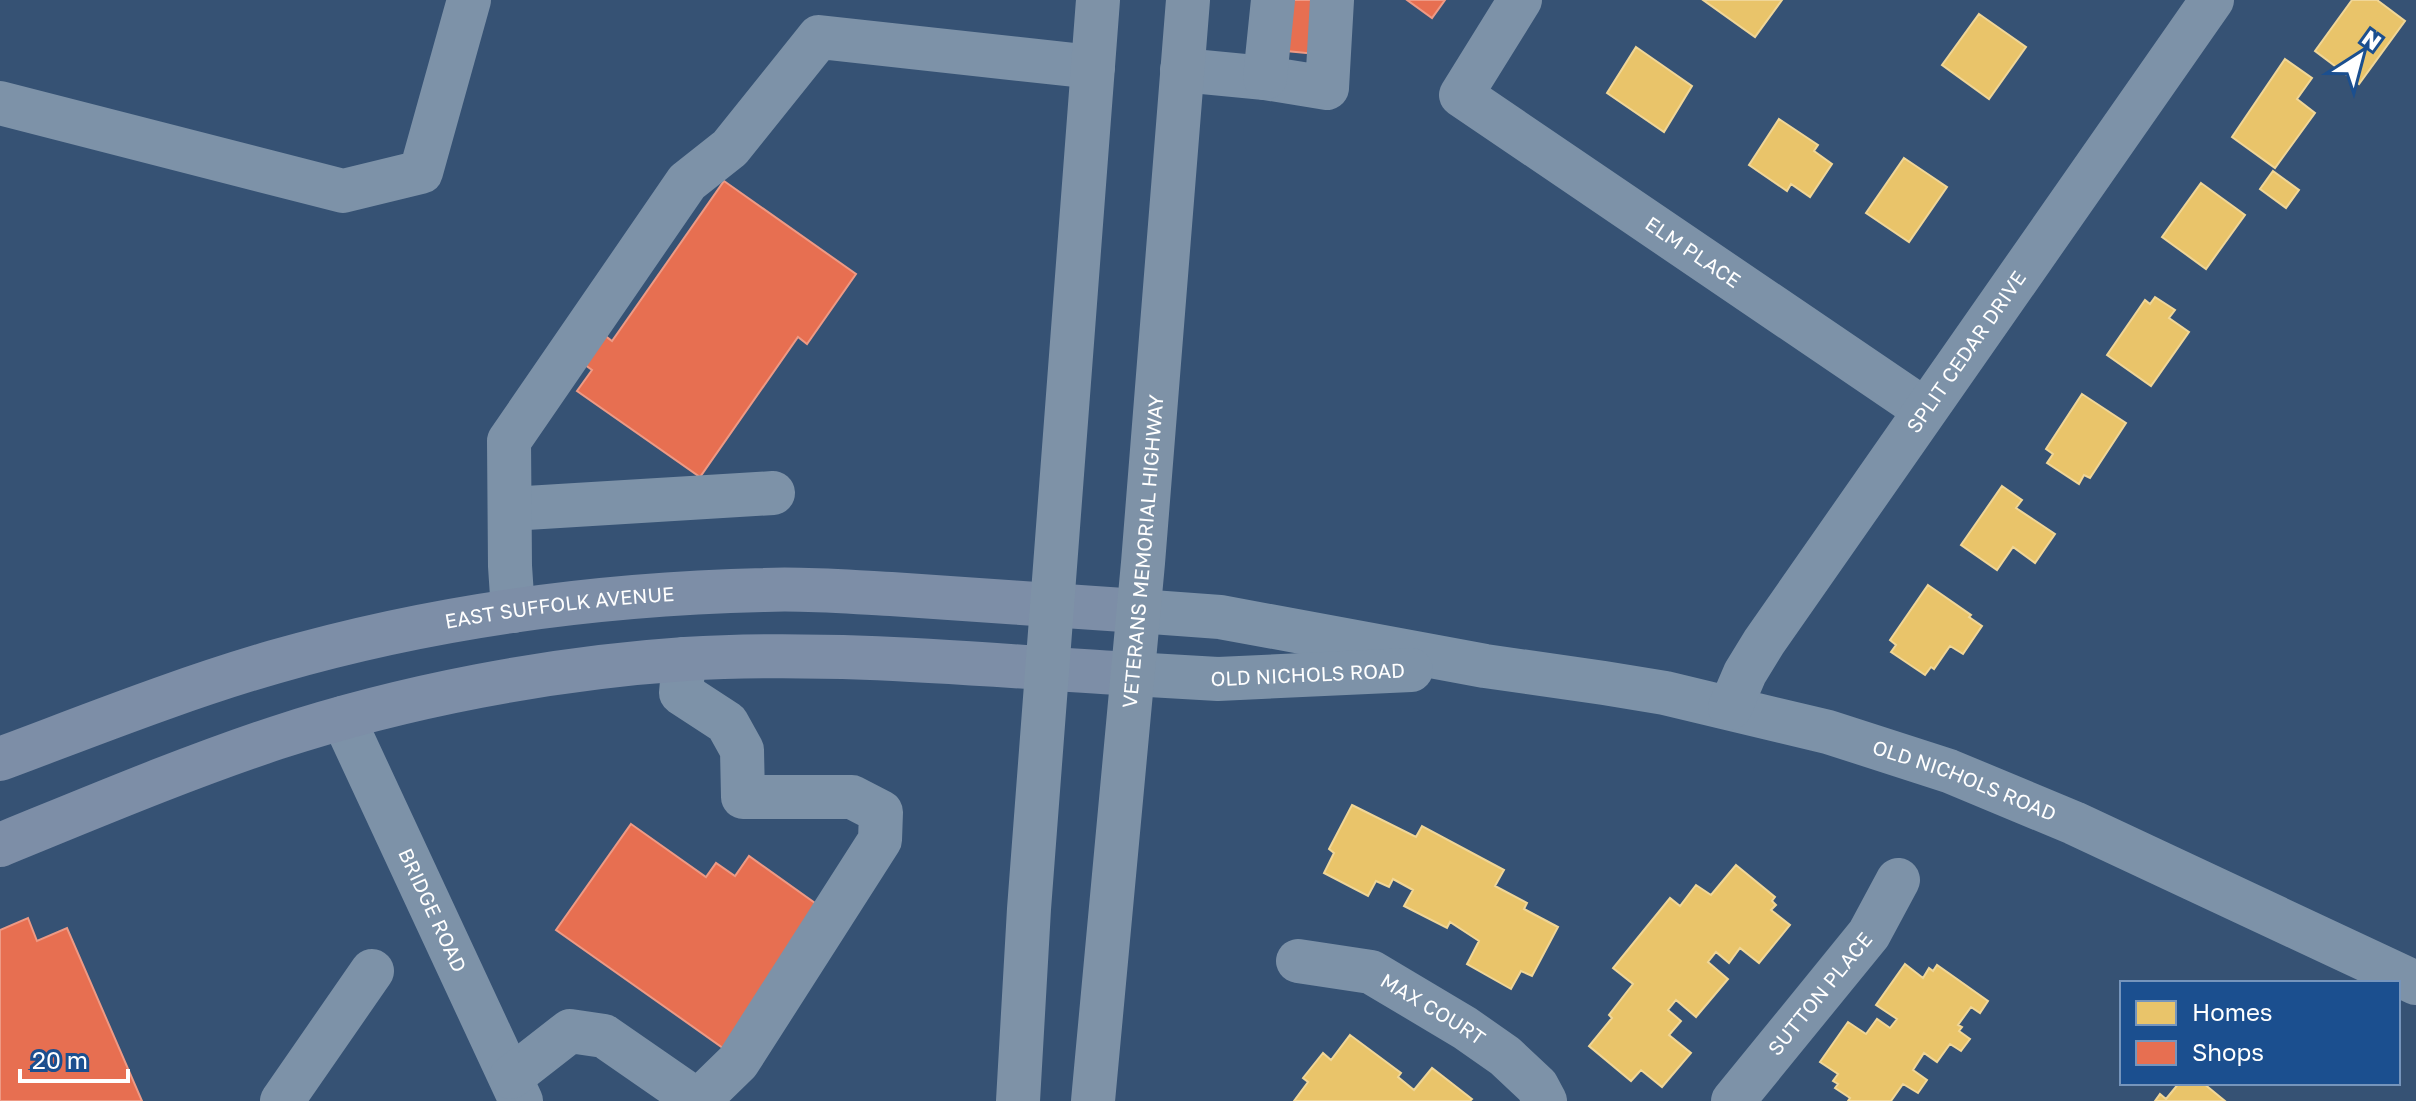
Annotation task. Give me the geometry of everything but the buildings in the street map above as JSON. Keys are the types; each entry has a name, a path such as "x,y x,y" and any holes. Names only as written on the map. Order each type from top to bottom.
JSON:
{"highway":[{"path":"1018,1101 1029,909 1098,0"},
{"name":"VETERANS MEMORIAL HIGHWAY","path":"1093,1101 1138,611 1188,0"}],"main road":[{"name":"EAST SUFFOLK AVENUE","path":"0,759 195,687 274,662 394,632 513,611 629,597 767,589 1138,611"},
{"path":"0,845 206,763 343,718 545,676 684,659 839,656 1132,674"}],"street":[{"path":"0,103 343,191 421,172 469,0"},
{"path":"1265,78 1273,0"},
{"path":"1182,70 1327,88 1332,0"},
{"name":"ELM PLACE","path":"1520,0 1461,95 1925,410"},
{"name":"SPLIT CEDAR DRIVE","path":"1730,708 1745,673 1764,642 2212,0"},
{"path":"513,611 509,441 687,182 730,148 819,37 1093,67"},
{"path":"510,509 773,493"},
{"name":"OLD NICHOLS ROAD","path":"1138,611 1220,617 1485,666 1604,683 1730,708 1828,732 1949,771 2074,823 2416,983"},
{"path":"516,1089 570,1031 604,1036 698,1101 738,1062 880,840 881,812 852,797 743,797 742,750 727,723 681,693 684,659"},
{"name":"OLD NICHOLS ROAD","path":"1132,674 1218,679 1485,666"},
{"name":"BRIDGE ROAD","path":"343,718 516,1089"},
{"name":"SUTTON PLACE","path":"1733,1101 1869,934 1898,880"},
{"name":"MAX COURT","path":"1298,961 1371,972 1465,1028 1505,1056 1537,1086 1545,1101"},
{"path":"282,1101 372,971"}]}
